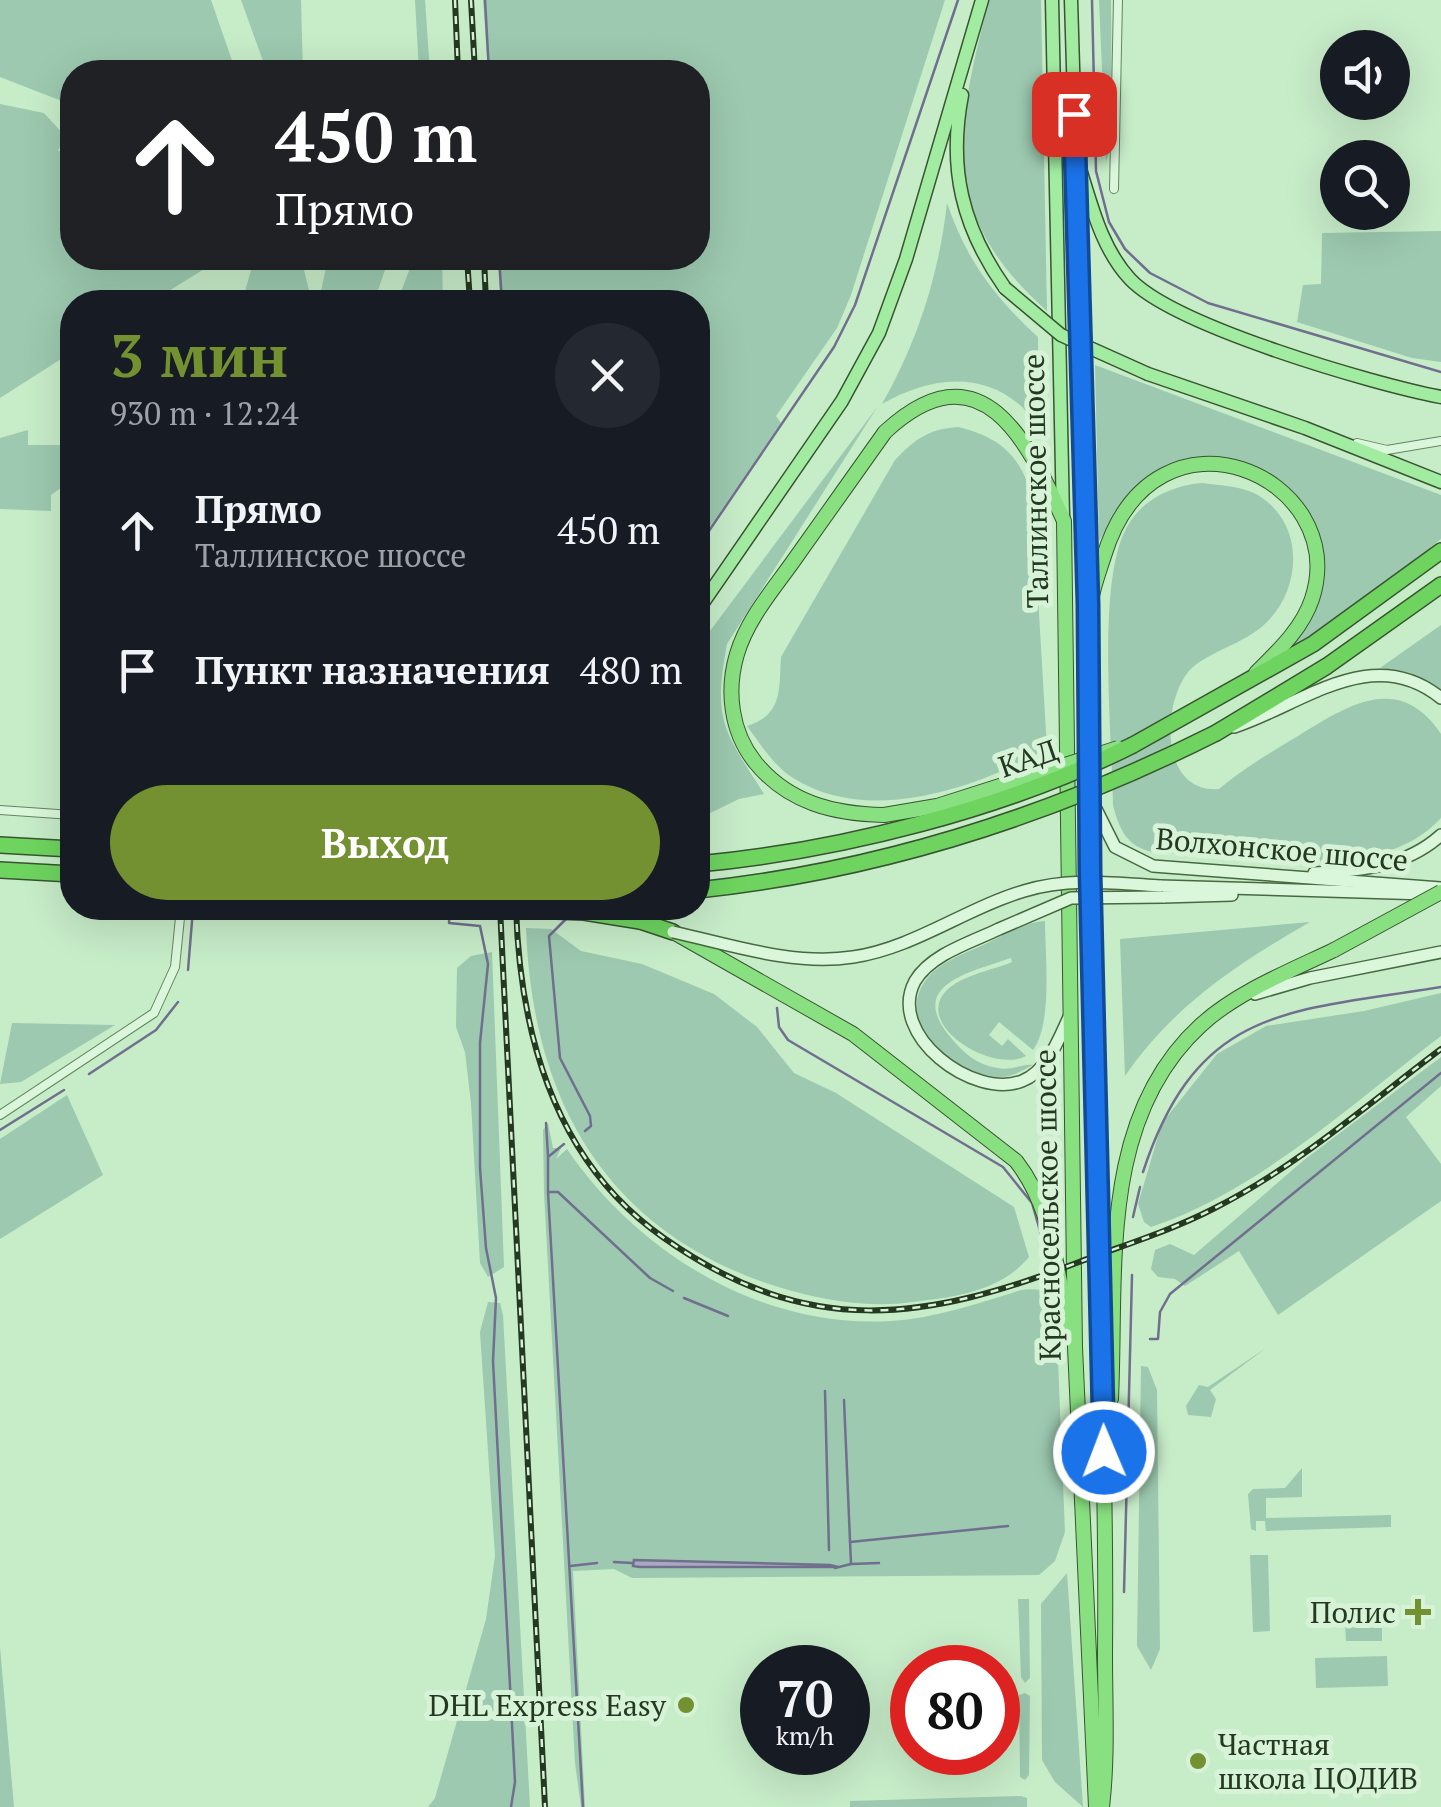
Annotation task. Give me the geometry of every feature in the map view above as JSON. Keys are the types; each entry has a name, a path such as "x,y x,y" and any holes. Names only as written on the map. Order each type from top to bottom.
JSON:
{"highway":[{"path":"1064,521 1026,441 1001,414 969,400 950,399 928,403 902,416 885,432 758,611 738,652 731,697 734,724 748,754 788,794 848,814 896,815 937,806 1133,744"},
{"path":"1088,604 1111,531 1133,496 1178,468 1206,463 1254,473 1276,485 1303,518 1312,538 1316,576 1314,596 1298,625 1248,680"},
{"name":"Таллинское шоссе","path":"1064,521 1071,962"},
{"name":"КАД","path":"710,862 795,850 934,817 1066,775 1133,744 1313,644 1441,551"},
{"name":"КАД","path":"710,888 817,872 938,844 1086,794 1216,733 1327,666 1441,584"},
{"name":"Таллинское шоссе","path":"1088,604 1092,800"},
{"name":"Красносельское шоссе","path":"1092,800 1106,1530 1099,1807"},
{"path":"0,845 60,848"},
{"path":"0,870 60,873"},
{"path":"1106,1530 1123,1162 1136,1118 1161,1066 1202,1023 1228,1005 1441,892"},
{"path":"627,920 673,932 818,1012 958,1112 1016,1161 1035,1189 1049,1222 1060,1290 1075,1347"},
{"name":"Красносельское шоссе","path":"1071,962 1075,1347 1099,1807"}],"main road":[{"name":"Таллинское шоссе","path":"1052,0 1064,521"},
{"name":"Таллинское шоссе","path":"1071,0 1088,604"},
{"path":"980,7 959,112 957,188 968,226 1004,288 1061,335 1148,374 1305,428 1435,480"},
{"path":"710,593 842,401 878,333 906,259 980,7"},
{"path":"1074,152 1111,253 1146,294 1219,329 1441,397"},
{"path":"1216,733 1264,718 1338,680 1359,676 1400,678 1441,698"},
{"name":"Волхонское шоссе","path":"1092,800 1114,847 1153,866 1288,875 1441,892"},
{"path":"1288,875 1376,868 1410,856 1441,835"},
{"path":"673,932 775,956 854,957 889,948 1025,890 1054,884 1162,891"},
{"path":"1072,1010 1038,1071 1022,1081 988,1083 925,1045 910,1017 915,982 939,958 1071,898 1162,891"},
{"name":"Волхонское шоссе","path":"1162,891 1441,892"},
{"path":"1228,1005 1291,982 1441,952"}],"street":[{"path":"1114,189 1118,0"},
{"path":"1305,428 1387,450 1437,443"},
{"path":"0,810 60,814"},
{"path":"0,1115 154,1013 176,966 180,920"}],"green space":[{"path":"0,0 211,0 232,60 60,60 60,100 0,77"},
{"path":"241,0 301,0 303,60 263,60"},
{"path":"415,0 425,0 429,60 418,60"},
{"path":"483,0 945,0 837,328 776,416 781,423 710,527 710,290 499,290 499,270 710,270 710,60 487,60"},
{"path":"989,0 1041,0 1047,311 1011,275 986,239 971,204 964,168 969,90"},
{"path":"1099,0 1111,0 1112,140 1106,162"},
{"path":"0,104 44,113 60,131 60,270 203,270 170,290 60,290 60,360 0,398"},
{"path":"947,203 983,276 1038,337 1038,425 1004,394 966,382 924,386 882,404 925,306 939,255"},
{"path":"1441,231 1441,362 1412,358 1297,322 1303,285 1321,284 1322,233"},
{"path":"251,270 304,270 309,290 245,290"},
{"path":"325,270 385,270 378,290 321,290"},
{"path":"409,270 442,270 443,290 402,290"},
{"path":"1095,365 1441,495 1441,539 1354,608 1294,647 1321,581 1318,539 1307,513 1289,490 1267,473 1241,461 1213,456 1184,459 1156,471 1135,487 1099,541"},
{"path":"878,406 727,644 721,692 725,725 764,794 739,799 710,813 710,631"},
{"path":"958,427 985,436 1006,449 1021,468 1032,495 1047,749 988,777 922,796 855,799 823,792 786,773 747,726 773,708 779,690 781,657 895,460 923,436"},
{"path":"28,430 28,445 60,445 60,489 51,495 51,511 0,509 0,438"},
{"path":"1202,483 1248,491 1270,505 1290,536 1292,572 1287,591 1266,623 1189,671 1180,686 1171,724 1176,763 1185,777 1200,787 1219,789 1335,714 1372,700 1408,704 1425,715 1441,734 1441,818 1414,839 1382,853 1345,860 1265,862 1144,850 1121,829 1113,805 1108,666 1115,560 1129,523 1145,505 1166,492"},
{"path":"1441,625 1441,690 1411,673 1380,668"},
{"path":"1045,921 1046,988 1039,1038 1033,1050 999,1022 989,1035 1002,1046 1008,1039 1026,1056 996,1059 964,1045 942,1022 938,1009 942,996 955,984 1012,962 1011,958 948,984 935,1006 939,1021 952,1039 977,1061 1002,1069 1033,1065 997,1077 962,1066 946,1056 922,1028 917,1011 919,994 928,977 960,955 1020,927"},
{"path":"1310,922 1257,954 1185,1008 1125,1076 1120,939"},
{"path":"526,928 551,929 581,951 642,964 714,994 757,1027 794,1073 836,1093 1014,1207 1029,1257 1004,1278 975,1291 893,1304 855,1303 799,1293 706,1257 658,1225 618,1188 586,1145 561,1097 543,1045 531,988"},
{"path":"492,952 504,1267 488,1277 480,1263 471,1103 465,1052 456,1027 457,968 471,956"},
{"path":"1441,993 1441,1036 1303,1144 1190,1212 1151,1227 1144,1222 1138,1204 1162,1123 1217,1054 1266,1026 1364,1011"},
{"path":"12,1023 115,1025 21,1082 0,1084"},
{"path":"1441,1057 1441,1086 1406,1117 1441,1164 1441,1201 1278,1315 1239,1251 1185,1286 1175,1279 1158,1277 1151,1269 1155,1250 1170,1244 1194,1255 1304,1160"},
{"path":"67,1095 103,1175 0,1239 0,1139"},
{"path":"548,1123 553,1148 561,1148 556,1159 567,1149 629,1221 666,1251 750,1298 796,1312 843,1320 891,1321 940,1314 1023,1290 1055,1288 1065,1532 1055,1561 1039,1575 632,1578 614,1569 573,1571 585,1807 581,1807 575,1763 544,1193 543,1130"},
{"path":"488,1302 500,1303 503,1315 530,1807 428,1807 435,1798 486,1619 495,1556 480,1332"},
{"path":"1266,1348 1210,1390 1216,1399 1211,1417 1188,1415 1186,1406 1199,1385 1208,1387"},
{"path":"1141,1366 1148,1367 1157,1390 1160,1649 1151,1670 1137,1646"},
{"path":"1302,1468 1302,1497 1266,1498 1266,1518 1391,1515 1391,1527 1266,1531 1265,1521 1256,1521 1256,1531 1251,1529 1248,1494 1253,1489 1285,1488"},
{"path":"1250,1555 1268,1555 1270,1631 1253,1632"},
{"path":"1067,1573 1083,1807 1055,1782 1042,1760 1041,1604"},
{"path":"1018,1599 1029,1599 1030,1678 1025,1683 1021,1677"},
{"path":"1382,1622 1382,1641 1346,1641 1345,1623"},
{"path":"0,1647 14,1807 0,1807"},
{"path":"1387,1656 1388,1686 1316,1688 1315,1658"},
{"path":"1020,1695 1030,1696 1029,1775 1025,1780 1020,1777"},
{"path":"1027,1798 1027,1807 850,1807 850,1801"}],"water":[{"path":"634,1560 838,1567 640,1567 633,1566"}],"waterway":[{"path":"485,0 488,60"},
{"path":"710,529 834,347 855,305 958,0"},
{"path":"1092,0 1096,171 1109,222 1125,249 1150,273 1208,303 1441,372"},
{"path":"500,270 501,290"},
{"path":"188,970 192,920"},
{"path":"449,920 480,926 488,964 480,1043 480,1168 486,1248 496,1298 493,1361 515,1782 511,1807"},
{"path":"565,920 549,936 560,1058 590,1116 591,1126 585,1131"},
{"path":"1143,1172 1165,1117 1191,1076 1221,1047 1255,1026 1294,1012 1441,987"},
{"path":"89,1074 156,1030 178,1002"},
{"path":"777,1008 779,1027 788,1040 1003,1167 1032,1203 1044,1245"},
{"path":"1150,1339 1158,1339 1160,1312 1170,1294 1441,1073"},
{"path":"0,1130 64,1090"},
{"path":"546,1123 548,1156"},
{"path":"564,1144 548,1157 548,1192 583,1807"},
{"path":"1133,1217 1140,1187"},
{"path":"548,1192 558,1192 650,1278 673,1291"},
{"path":"1124,1592 1132,1275"},
{"path":"684,1298 728,1316"},
{"path":"825,1391 829,1550"},
{"path":"844,1400 851,1564 879,1563"},
{"path":"850,1542 1008,1526"},
{"path":"614,1562 632,1563"},
{"path":"570,1566 597,1563"},
{"path":"835,1568 851,1564"}],"railway":[{"path":"455,0 458,60"},
{"path":"471,0 474,60"},
{"path":"468,270 469,290"},
{"path":"485,270 485,290"},
{"path":"501,920 545,1807"},
{"path":"517,920 525,1002 536,1048 570,1133 595,1172 627,1207 664,1238 717,1271 768,1293 818,1306 868,1310 918,1307 970,1297 1023,1282 1180,1224 1273,1174 1441,1049"}],"place":[{"name":"Полис","path":"1418,1612"},
{"name":"DHL Express Easy","path":"686,1705"},
{"name":"Частная школа ЦОДИВ","path":"1198,1761"}],"route":[{"path":"1074,114 1088,604 1090,871 1104,1452"}]}
